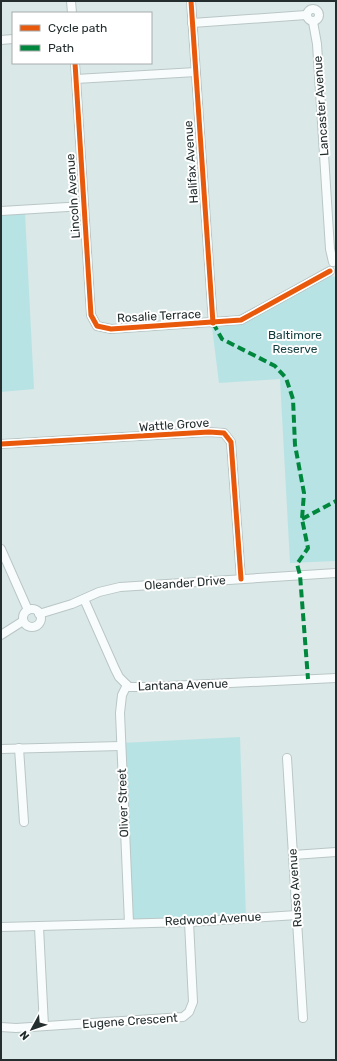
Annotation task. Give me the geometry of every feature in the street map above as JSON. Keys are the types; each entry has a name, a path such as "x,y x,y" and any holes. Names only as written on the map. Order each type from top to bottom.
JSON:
{"street":[{"path":"71,1 72,12"},
{"name":"Halifax Avenue","path":"191,1 213,322"},
{"path":"313,5 319,16 317,20 312,22 306,16 308,10 313,5"},
{"path":"192,23 306,16"},
{"name":"Lancaster Avenue","path":"312,22 317,44 330,249 335,262"},
{"path":"1,40 12,39"},
{"name":"Lincoln Avenue","path":"75,64 91,315 97,326"},
{"path":"76,79 196,72"},
{"path":"1,211 84,206"},
{"path":"333,273 329,266 335,262"},
{"name":"Rosalie Terrace","path":"97,326 111,329 240,320 333,273"},
{"name":"Wattle Grove","path":"1,444 219,432 224,433 232,442 241,579"},
{"path":"1,549 28,610"},
{"name":"Oleander Drive","path":"39,614 72,604 99,592 120,587 336,573"},
{"name":"Lantana Avenue","path":"84,599 119,677 127,685 134,688 336,678"},
{"path":"23,621 29,627 36,626 40,621 39,614 34,610 28,610"},
{"path":"23,621 23,616 28,610"},
{"path":"1,635 23,621"},
{"name":"Oliver Street","path":"127,685 120,703 129,923"},
{"path":"1,749 121,746"},
{"path":"19,748 24,822"},
{"name":"Russo Avenue","path":"287,758 303,1018"},
{"path":"293,856 336,852"},
{"name":"Redwood Avenue","path":"1,927 189,922 297,915"},
{"name":"Eugene Crescent","path":"1,1026 16,1028 179,1018 187,1014 192,1007 193,1000 189,922"},
{"path":"39,927 44,1026"}],"green space":[{"path":"25,213 34,389 1,392 1,215"},
{"name":"Baltimore Reserve","path":"331,276 336,277 336,561 290,563 280,379 219,383 212,327 231,325 250,320"},
{"path":"240,737 246,918 129,923 121,743"}],"marked path":[{"path":"213,323 222,339 275,366 286,378 293,399 295,445 304,493 302,519 308,548 297,564 300,575 308,679"},
{"path":"302,519 336,501"}],"cycle path":[{"path":"191,1 213,323"},
{"path":"75,64 91,315 97,326 111,329 241,320 330,271"},
{"path":"1,444 209,432 224,433 231,442 241,579"}]}
